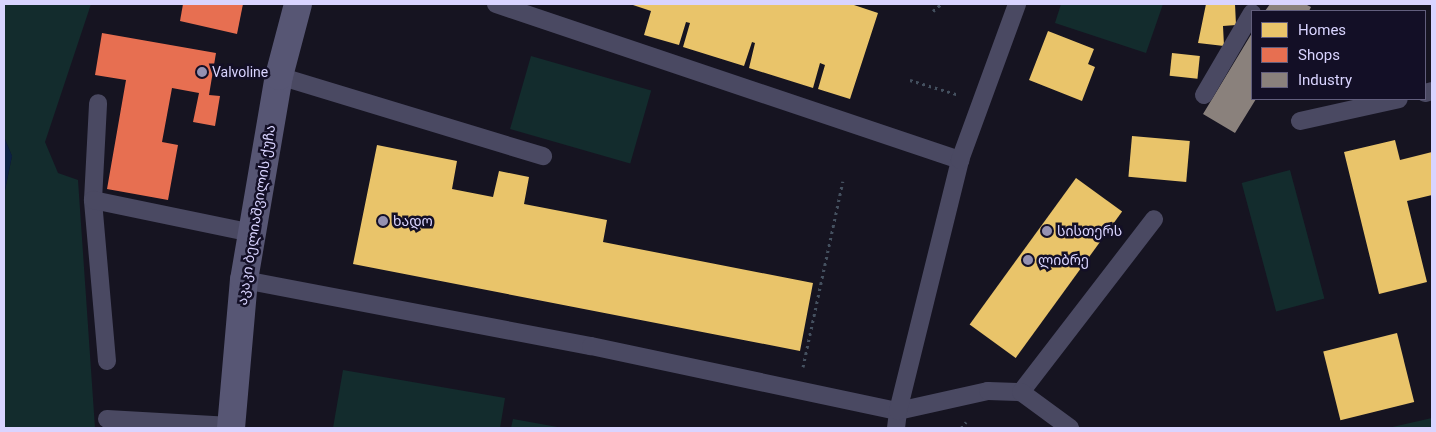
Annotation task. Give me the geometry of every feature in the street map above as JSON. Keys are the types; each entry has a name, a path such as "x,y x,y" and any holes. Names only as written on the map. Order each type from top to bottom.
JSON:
{"main road":[{"name":"აკაკი ბელიაშვილის ქუჩა","path":"231,427 244,280 279,76 298,4"}],"lane":[{"path":"496,4 960,160"},
{"path":"897,420 960,160 979,101 1017,4"},
{"path":"1204,95 1251,15"},
{"path":"279,76 543,156"},
{"path":"1300,121 1394,100"},
{"path":"98,103 94,200 107,361"},
{"path":"94,200 252,233"},
{"path":"1021,392 1154,218"},
{"path":"244,280 591,346 798,390 897,420 988,391 1021,392 1070,428"},
{"path":"106,419 231,427"}],"path":[{"path":"933,11 941,4"},
{"path":"910,80 979,101"},
{"path":"798,390 843,181"}],"green space":[{"path":"4,4 91,4 45,142 58,173 78,180 95,428 4,428 4,195 12,156 4,137"},
{"path":"1061,4 1163,4 1146,53 1055,23"},
{"path":"531,56 651,90 630,164 510,129"},
{"path":"1290,170 1324,298 1276,311 1242,183"},
{"path":"343,370 505,398 500,428 333,428"},
{"path":"1432,418 1432,428 1388,428"},
{"path":"513,419 563,428 511,428"}],"water":[{"path":"4,137 12,156 4,195"}],"building: Homes":[{"path":"630,4 851,4 878,13 850,99 818,89 825,65 820,63 813,88 749,68 755,43 752,42 744,66 683,47 690,23 686,22 679,45 644,35 651,11"},
{"path":"1206,4 1235,4 1236,25 1223,26 1224,46 1198,43"},
{"path":"1048,31 1094,49 1088,64 1095,67 1082,101 1029,80"},
{"path":"1172,53 1200,56 1197,79 1170,76"},
{"path":"1132,136 1190,141 1186,182 1128,177"},
{"path":"1395,140 1400,160 1432,152 1432,195 1407,201 1427,282 1379,294 1344,152"},
{"path":"377,145 457,161 452,189 493,197 499,171 529,177 524,204 607,220 603,242 813,283 800,351 353,264"},
{"path":"1076,178 1122,212 1016,358 970,324"},
{"path":"1397,333 1414,402 1340,420 1323,351"}],"building: Shops":[{"path":"183,4 243,4 237,34 180,21"},
{"path":"102,33 216,53 209,95 220,96 215,126 193,122 199,93 172,88 162,142 178,145 168,200 107,189 126,80 95,75"}],"building: Industry":[{"path":"1270,4 1305,4 1311,7 1310,10 1266,10"},
{"path":"1251,35 1251,100 1255,100 1235,133 1203,114"}],"place":[{"name":"Valvoline","path":"202,72"},
{"name":"ხადო","path":"383,221"},
{"name":"სისთერს","path":"1047,231"},
{"name":"ლიბრე","path":"1028,260"}]}
